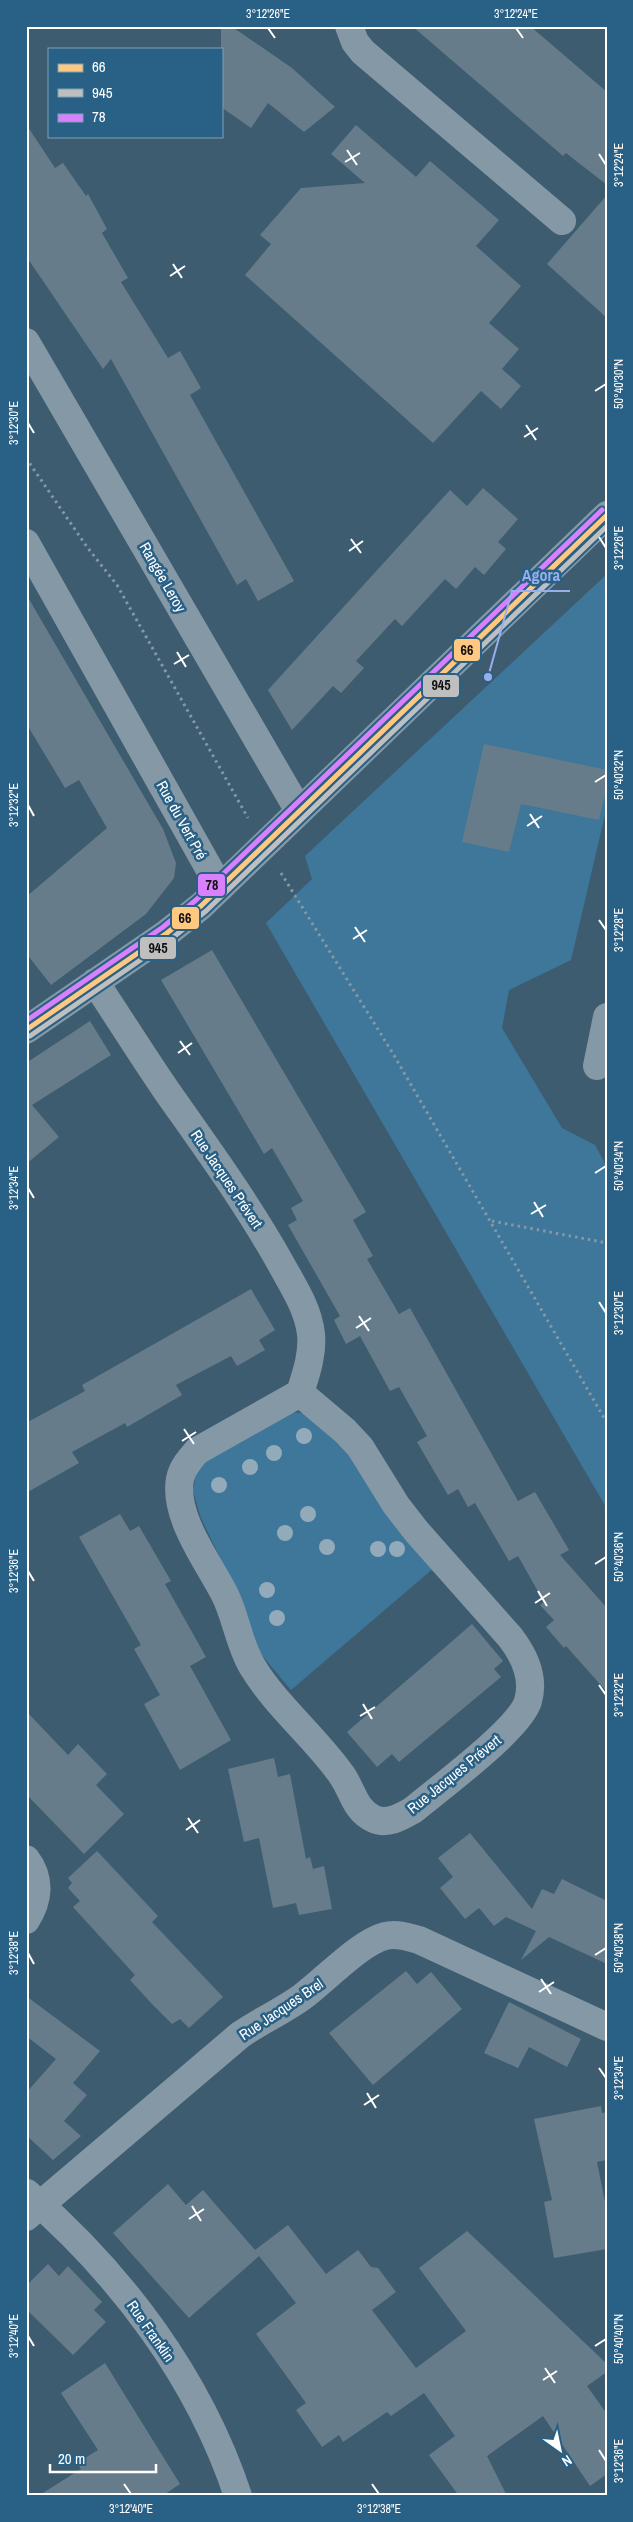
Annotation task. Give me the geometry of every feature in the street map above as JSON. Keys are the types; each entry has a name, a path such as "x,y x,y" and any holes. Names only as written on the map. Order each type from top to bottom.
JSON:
{"street":[{"path":"348,26 355,42 363,52 562,221"},
{"name":"Rangée Leroy","path":"26,342 299,811"},
{"path":"26,1030 167,933 220,888 607,515"},
{"name":"Rue du Vert Pré","path":"26,543 220,888"},
{"name":"Rue Jacques Prévert","path":"95,982 155,1074 239,1194 301,1300 311,1334 311,1350 300,1393 198,1451 186,1463 180,1479 184,1516 226,1595 252,1666 342,1774 357,1807 375,1820 385,1822 400,1818 412,1810 512,1727 528,1701 527,1667 521,1651 510,1637 396,1505 360,1447 340,1426 300,1393"},
{"path":"597,1066 607,1017"},
{"path":"26,1859 37,1880 37,1896 34,1908 26,1920"},
{"name":"Rue Jacques Brel","path":"31,2205 240,2035 300,1999 360,1950 387,1935 419,1940 607,2027"},
{"name":"Rue Franklin","path":"31,2205 102,2265 146,2321 203,2412 228,2464 238,2496"}],"path":[{"path":"26,458 87,547 117,585 263,846 392,1052 607,1423"},
{"path":"491,1221 607,1243"}],"shaded area":[{"path":"607,574 607,806 571,960 509,990 502,1028 562,1128 595,1145 607,1167 607,1509 266,923 312,879 305,856"},
{"path":"291,1412 310,1414 332,1429 435,1567 291,1690 260,1653 247,1614 201,1518 193,1491 196,1473 205,1459"}],"building":[{"path":"221,26 231,26 292,68 335,107 304,132 268,103 251,128 222,108"},
{"path":"412,26 530,26 607,92 607,185 566,153 563,156"},
{"path":"26,124 55,168 63,163 86,196 88,194 107,229 102,233 128,278 121,282 168,358 180,351 201,388 190,395 294,581 258,601 246,579 237,585 111,359 103,369 26,256"},
{"path":"356,125 416,177 430,161 499,220 476,246 521,286 489,323 519,349 502,369 521,386 501,409 481,391 433,443 245,275 271,244 260,235 301,188 365,183 331,154"},
{"path":"607,195 607,318 547,264"},
{"path":"483,488 518,519 498,542 506,549 484,575 475,567 456,589 445,579 402,626 395,619 356,661 364,668 341,693 333,686 292,730 268,690 450,490 467,506"},
{"path":"26,594 163,829 176,863 174,878 146,914 51,985 26,953 26,897 107,828 79,780 65,788 26,723"},
{"path":"484,744 607,770 607,786 599,820 521,804 509,852 462,842"},
{"path":"212,950 366,1212 353,1220 373,1256 367,1259 399,1314 410,1308 518,1501 535,1492 569,1550 560,1555 607,1608 607,1692 566,1646 564,1648 546,1627 554,1620 540,1605 544,1602 518,1556 509,1561 475,1503 468,1507 458,1489 448,1495 417,1442 427,1436 399,1387 390,1391 360,1336 346,1344 334,1320 340,1316 288,1225 297,1220 291,1208 303,1201 272,1148 264,1154 161,980"},
{"path":"90,1021 111,1055 32,1105 59,1137 26,1164 26,1063"},
{"path":"251,1289 275,1330 259,1340 265,1350 237,1366 231,1356 176,1385 182,1395 127,1427 125,1423 72,1452 79,1463 26,1493 26,1423 85,1391 82,1385"},
{"path":"120,1514 130,1531 139,1526 171,1581 165,1584 206,1657 190,1666 231,1740 180,1770 144,1704 160,1695 134,1649 141,1645 79,1537"},
{"path":"472,1624 503,1661 494,1669 501,1677 399,1762 392,1754 377,1767 347,1732"},
{"path":"26,1711 68,1755 78,1744 107,1774 96,1785 124,1814 84,1854 26,1794"},
{"path":"274,1758 278,1777 290,1774 306,1859 310,1857 313,1869 324,1866 332,1909 299,1915 296,1903 273,1908 259,1838 244,1842 228,1769"},
{"path":"470,1833 532,1909 542,1889 554,1894 562,1879 607,1901 607,1964 549,1937 521,1960 536,1931 506,1917 494,1926 479,1908 465,1919 440,1888 453,1877 438,1858"},
{"path":"97,1851 158,1916 152,1922 223,1997 189,2028 180,2019 172,2024 152,2004 130,1980 135,1975 73,1907 80,1901 68,1888 72,1883 68,1878"},
{"path":"406,1971 417,1984 431,1972 462,2009 373,2085 329,2033"},
{"path":"26,1996 100,2051 73,2083 87,2095 64,2121 81,2136 53,2160 26,2135 26,2093 56,2059 26,2036"},
{"path":"509,2002 581,2039 567,2067 529,2047 518,2068 484,2053"},
{"path":"601,2106 602,2113 607,2112 607,2160 597,2162 607,2212 607,2249 554,2258 544,2202 552,2200 534,2119"},
{"path":"168,2184 186,2205 203,2190 255,2250 288,2225 326,2274 358,2250 371,2267 378,2268 396,2292 372,2310 416,2368 466,2331 419,2268 467,2231 607,2364 607,2372 587,2386 607,2414 607,2474 590,2486 543,2416 487,2456 507,2496 459,2496 429,2455 455,2436 424,2393 391,2416 387,2412 343,2442 339,2435 322,2447 296,2410 306,2403 256,2334 296,2303 259,2256 189,2318 113,2233"},
{"path":"48,2264 59,2276 68,2266 102,2302 94,2310 106,2322 73,2355 26,2309 26,2286"},
{"path":"105,2363 180,2484 162,2496 38,2496 81,2469 77,2463 98,2450 61,2393"}],"transit line":[{"name":"78","path":"26,1021 163,927 196,900 602,510"},
{"name":"66","path":"26,1030 167,933 201,906 607,515"},
{"name":"945","path":"30,1036 171,939 206,911 607,526"}],"place":[{"name":"Agora","path":"488,677"}]}
